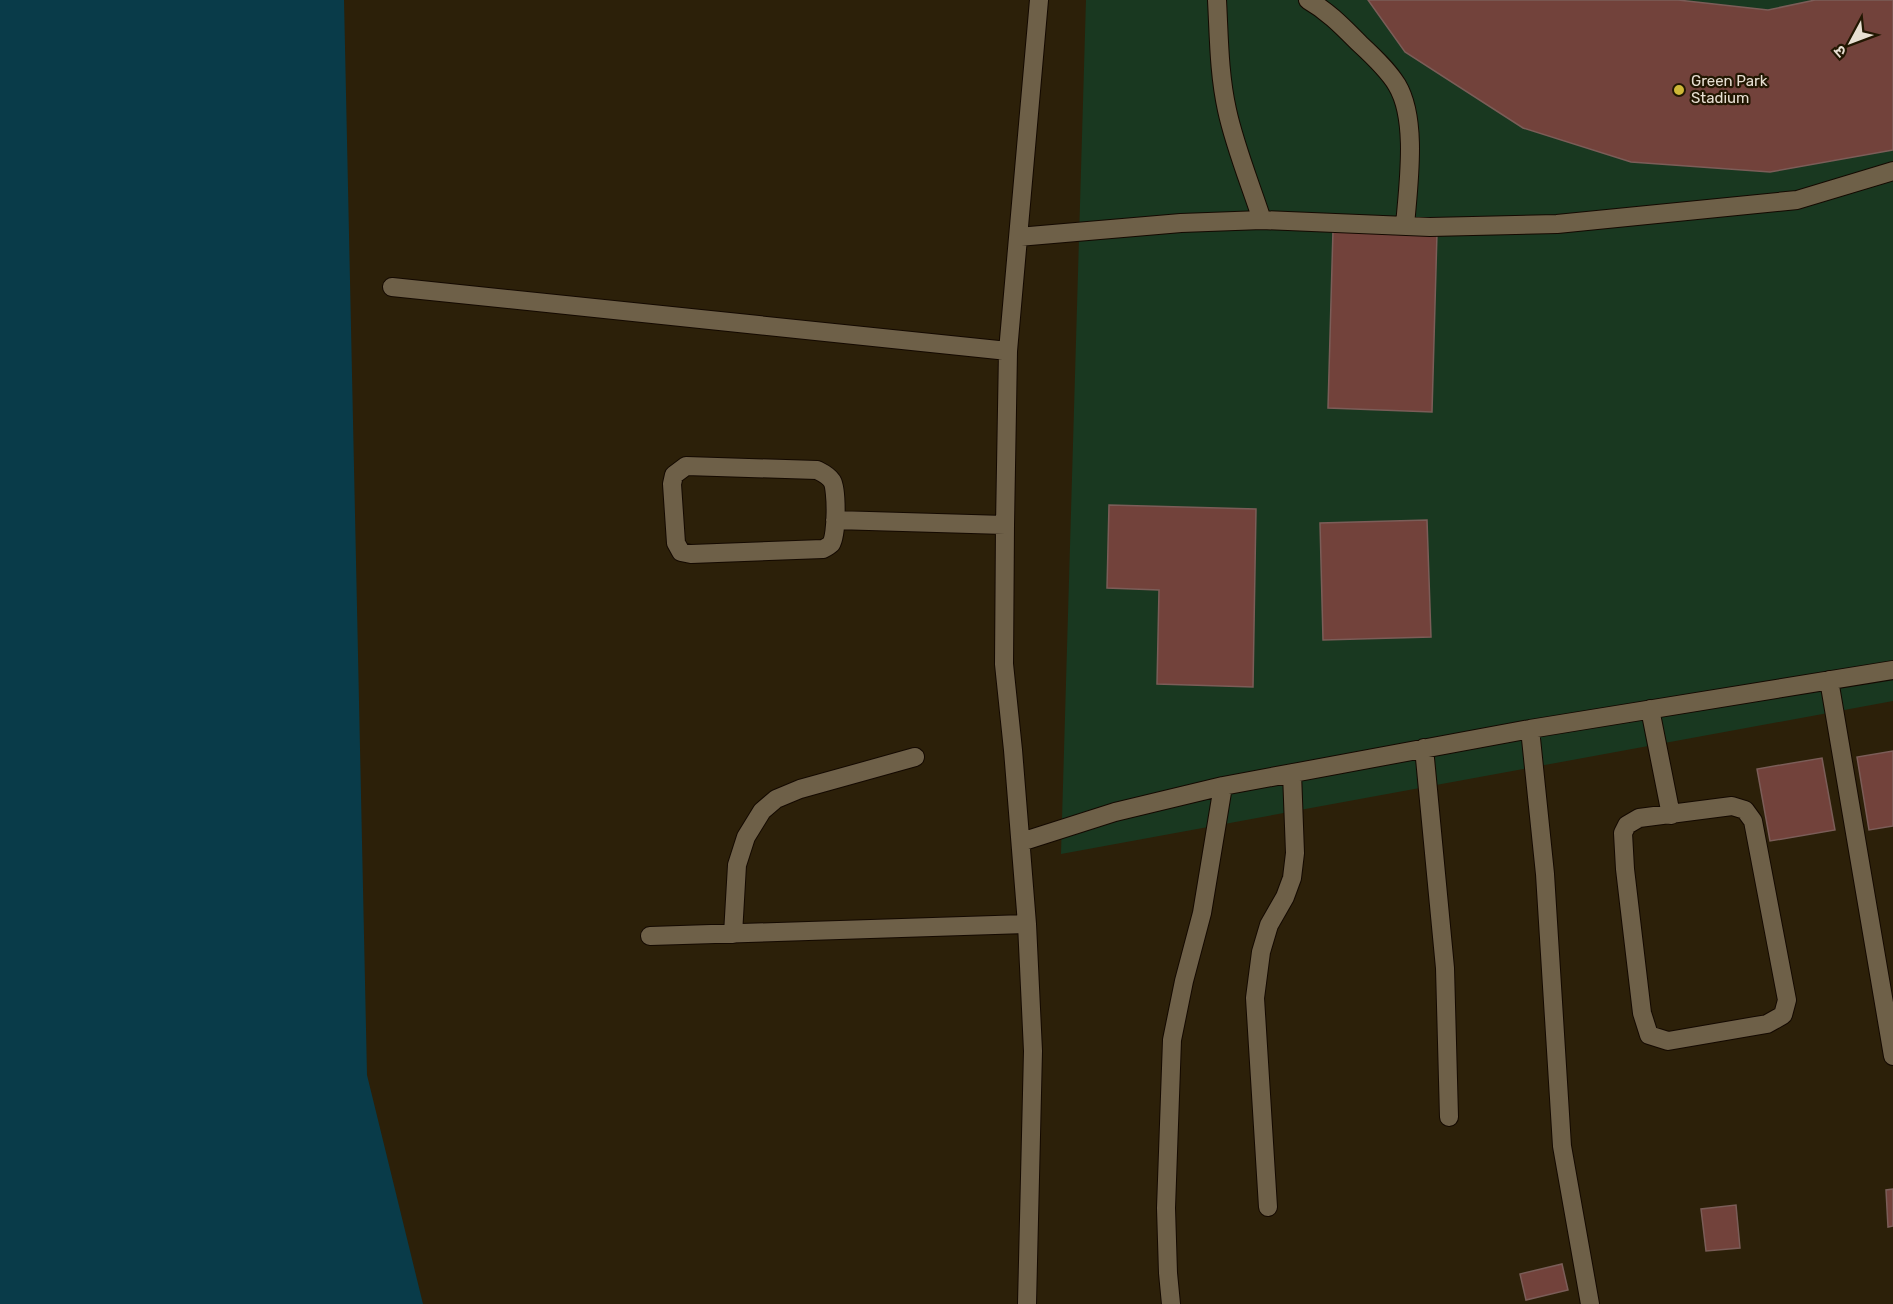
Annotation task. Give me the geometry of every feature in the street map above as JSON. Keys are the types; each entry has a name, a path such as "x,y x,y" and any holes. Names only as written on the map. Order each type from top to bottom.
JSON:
{"street":[{"path":"1028,1304 1033,1051 1028,924 1004,664 1005,525 1008,351 1039,0"},
{"path":"1217,0 1221,74 1227,109 1262,220"},
{"path":"1308,0 1326,10 1376,59 1398,86 1407,109 1410,143 1405,226"},
{"path":"1018,237 1180,223 1262,220 1430,227 1557,224 1797,200 1893,171"},
{"path":"392,287 1008,351"},
{"path":"686,466 817,470 827,475 834,484 835,520 831,544 823,549 691,554 681,552 676,543 672,484 674,475 686,466"},
{"path":"835,520 1005,525"},
{"path":"1021,842 1116,812 1224,786 1530,729 1893,670"},
{"path":"1829,680 1893,1056"},
{"path":"1650,709 1671,814"},
{"path":"1530,729 1545,874 1562,1146 1590,1304"},
{"path":"1424,748 1445,968 1449,1117"},
{"path":"733,934 737,865 746,837 762,811 776,799 800,789 915,757"},
{"path":"1268,1207 1255,998 1261,952 1269,925 1285,897 1292,878 1295,853 1292,773"},
{"path":"1171,1304 1166,1208 1172,1040 1184,981 1202,914 1224,786"},
{"path":"1732,806 1745,810 1753,821 1787,1000 1783,1015 1767,1024 1668,1041 1649,1035 1642,1013 1623,834 1627,825 1639,818 1671,814 1732,806"},
{"path":"650,936 1028,924"}],"green space":[{"path":"1086,0 1893,0 1893,701 1061,854"}],"water":[{"path":"0,0 344,0 367,1075 423,1304 0,1304"}],"building":[{"name":"Green Park Stadium","path":"1368,0 1678,0 1768,10 1815,0 1893,0 1893,150 1770,172 1631,162 1523,128 1405,52"},
{"path":"1333,230 1437,233 1432,412 1328,408"},
{"path":"1109,505 1256,509 1253,687 1157,684 1159,590 1107,588"},
{"path":"1427,520 1431,637 1323,640 1320,523"},
{"path":"1893,751 1893,826 1869,830 1857,757"},
{"path":"1822,758 1835,830 1770,841 1757,769"},
{"path":"1893,1189 1893,1226 1888,1227 1886,1190"},
{"path":"1736,1205 1740,1248 1706,1251 1701,1209"},
{"path":"1562,1264 1568,1290 1526,1300 1520,1274"}],"place":[{"name":"Green Park Stadium","path":"1679,90"}]}
